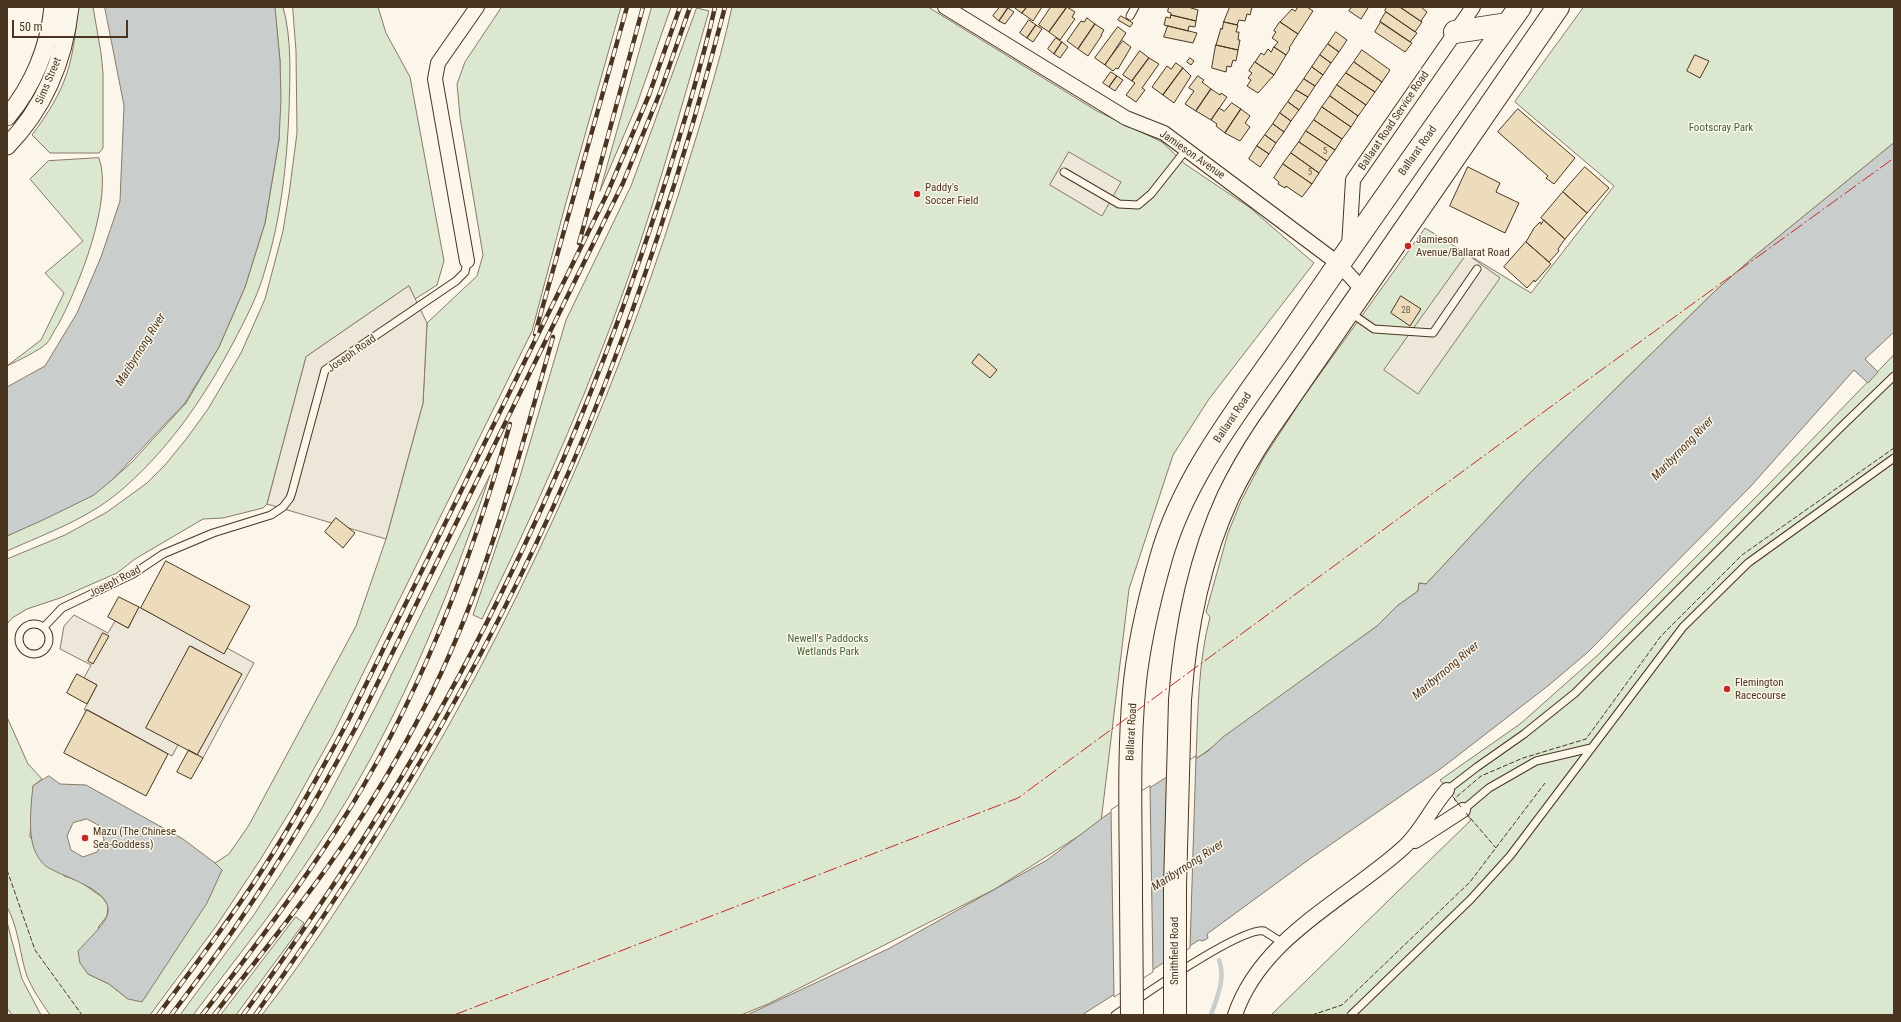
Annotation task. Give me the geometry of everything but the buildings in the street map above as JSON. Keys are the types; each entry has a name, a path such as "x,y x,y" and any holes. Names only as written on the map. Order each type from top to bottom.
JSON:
{"highway":[{"path":"1348,310 1558,7"},
{"path":"1456,32 1514,15"},
{"name":"Ballarat Road","path":"1132,1015 1130,769 1134,689 1146,617 1161,558 1181,503 1194,478 1217,441 1344,256 1514,15"},
{"name":"Smithfield Road","path":"1175,1015 1180,692 1187,633 1204,564 1218,524 1244,465 1348,310"}],"street":[{"name":"Sims Street","path":"7,117 29,85 40,61 48,33 53,7"},
{"name":"Sims Street","path":"7,146 35,113 51,83 64,45 70,7"},
{"name":"Joseph Road","path":"467,261 435,79 437,67 441,59 477,7"},
{"name":"Jamieson Avenue","path":"945,7 1126,118 1164,133 1185,150 1344,256 1362,289"},
{"name":"Ballarat Road Service Road","path":"1344,256 1353,180 1472,7"},
{"path":"1401,850 1414,836 1447,790"},
{"path":"1235,1015 1247,988 1283,943 1315,915 1401,850 1463,810"}],"lane":[{"path":"1130,16 1135,7"},
{"path":"1064,172 1119,204 1138,205 1151,194 1185,150"},
{"name":"Joseph Road","path":"44,627 62,608 133,574 163,554 213,533 272,515 283,508 292,492 325,370 456,281 465,272 467,261"},
{"path":"1348,310 1374,329 1433,333 1477,269"},
{"path":"1447,790 1524,734 1575,694 1841,427 1894,376"},
{"path":"1351,1015 1471,899 1510,856 1683,627 1748,563 1894,458"},
{"path":"34,624 44,627 49,636 45,650 37,654 27,653 23,650 18,641 24,627 34,624"},
{"path":"1463,810 1489,788 1536,761 1591,748"},
{"path":"1115,1015 1208,954 1252,933 1264,931 1283,943"}],"green space":[{"path":"78,7 93,7 103,73 103,148 99,153 50,153 32,135 61,89 74,45"},
{"path":"275,7 283,7 288,32 290,84 287,150 279,211 271,251 259,289 247,317 199,401 172,437 142,471 113,497 84,516 54,531 7,551 7,536 94,494 132,462 186,403 219,347 245,287 265,223 279,140 280,61"},
{"path":"293,7 378,7 386,33 410,77 444,261 437,285 415,299 409,286 306,357 267,504 263,508 223,518 203,519 135,559 117,573 60,598 27,609 12,618 7,624 7,559 65,535 107,512 147,483 165,465 208,409 241,353 265,299 283,231 289,194 297,133 296,51"},
{"path":"502,7 621,7 565,206 532,331 332,736 292,808 217,925 150,1015 50,1015 28,979 15,928 7,907 7,717 28,764 42,779 33,786 30,837 64,876 79,881 102,897 108,905 107,916 99,926 88,974 109,984 128,999 222,870 215,863 229,854 249,825 356,626 386,539 423,403 427,323 477,276 483,255 460,117 457,84 465,62"},
{"path":"652,7 671,7 636,107 600,191"},
{"name":"Newell's Paddocks Wetlands Park","path":"732,7 928,7 1097,111 1162,142 1185,164 1249,207 1314,263 1209,399 1173,455 1129,589 1101,822 995,889 768,1004 741,1015 262,1015 298,966 349,891 440,741 520,590 556,514 622,357 651,277 707,102"},
{"name":"Footscray Park","path":"1584,7 1894,7 1894,143 1756,255 1715,291 1529,474 1426,584 1419,583 1418,591 1397,606 1377,626 1196,759 1201,669 1210,617 1206,612 1228,533 1241,501 1263,459 1302,399 1425,228 1531,293 1614,186 1515,102"},
{"path":"697,8 709,11 664,167 627,282 568,434 535,508 482,619 473,615 519,480 566,320 631,186"},
{"path":"99,158 102,175 102,196 98,219 92,243 75,289 58,325 47,343 7,366 41,340 64,293 45,273 83,241 30,179 48,161"},
{"name":"Flemington Racecourse","path":"1894,355 1894,1015 1271,1015 1471,820 1440,780 1520,724 1599,654 1769,484"},
{"path":"490,475 455,572 416,667 394,713 345,804 272,911 193,1015 180,1015 253,916 322,808 375,708"},
{"path":"296,917 304,923 236,1015 221,1015"},
{"path":"7,922 22,979 41,1015 12,1015 7,1008"}],"shaded area":[{"path":"1069,152 1121,182 1102,216 1050,185"},
{"path":"1467,254 1500,278 1418,394 1384,370"},
{"path":"409,286 427,323 423,403 386,539 267,504 306,357"},
{"path":"139,607 224,653 227,648 254,663 203,758 197,755 241,674 191,646 178,745 172,756 88,710 84,710 97,685 84,678 91,665 60,649 64,626 74,615 108,633 115,621 128,628"}],"water":[{"name":"Maribyrnong River","path":"105,7 275,7 280,61 281,99 279,140 265,223 245,287 219,347 185,403 113,479 94,495 7,536 7,387 45,366 77,313 101,257 120,201 124,106"},
{"name":"Maribyrnong River","path":"1894,143 1894,332 1865,359 1878,372 1868,383 1854,370 1751,486 1588,652 1549,685 1443,767 1311,858 1207,934 1208,938 1203,941 1199,940 1082,1015 747,1015 888,949 1047,860 1105,816 1208,751 1223,737 1377,626 1397,606 1418,591 1419,583 1426,584 1529,474 1715,291 1756,255"},
{"path":"49,776 60,784 86,785 183,839 222,870 207,903 142,1002 128,999 109,984 88,974 80,963 78,951 105,920 108,907 104,899 97,892 47,867 38,857 34,848 31,831 33,786","holes":["87,819 100,826 104,840 97,852 83,857 71,850 67,836 73,823"]}],"pier":[{"path":"1196,756 1190,948 1166,964 1169,774"},
{"path":"1150,786 1153,972 1114,997 1111,810"}],"waterway":[{"path":"1211,1015 1220,988 1222,974 1219,960"}],"railway":[{"path":"535,334 627,7"},
{"path":"579,243 643,7"},
{"path":"158,1015 227,921 277,847 319,775 348,721 607,194 649,95 680,7"},
{"path":"171,1015 225,942 273,871 316,800 356,727 623,183 661,90 690,7"},
{"path":"243,1015 279,965 347,864 412,760 471,653 545,501 606,353 642,253 682,129 703,56 715,7"},
{"path":"255,1015 303,947 394,806 477,661 551,511 585,434 626,329 679,169 725,7"},
{"path":"214,1015 301,902 351,833 394,763 433,690 453,648 501,516 553,337"},
{"path":"202,1015 305,877 366,782 392,733 416,684 459,582 510,424"}],"fence":[{"path":"1461,807 1454,799 1481,776 1523,758 1586,739 1661,636 1742,555 1894,448"},
{"path":"1312,1015 1342,1005 1470,882 1545,783"},
{"path":"1466,813 1496,848"},
{"path":"7,870 35,950 82,1015"}],"power":[{"path":"454,1015 1018,798 1564,397 1894,158"}],"place":[{"name":"Paddy's Soccer Field","path":"917,194"},
{"name":"Jamieson Avenue/Ballarat Road","path":"1408,246"},
{"name":"Flemington Racecourse","path":"1727,689"},
{"name":"Mazu (The Chinese Sea-Goddess)","path":"85,838"}]}
